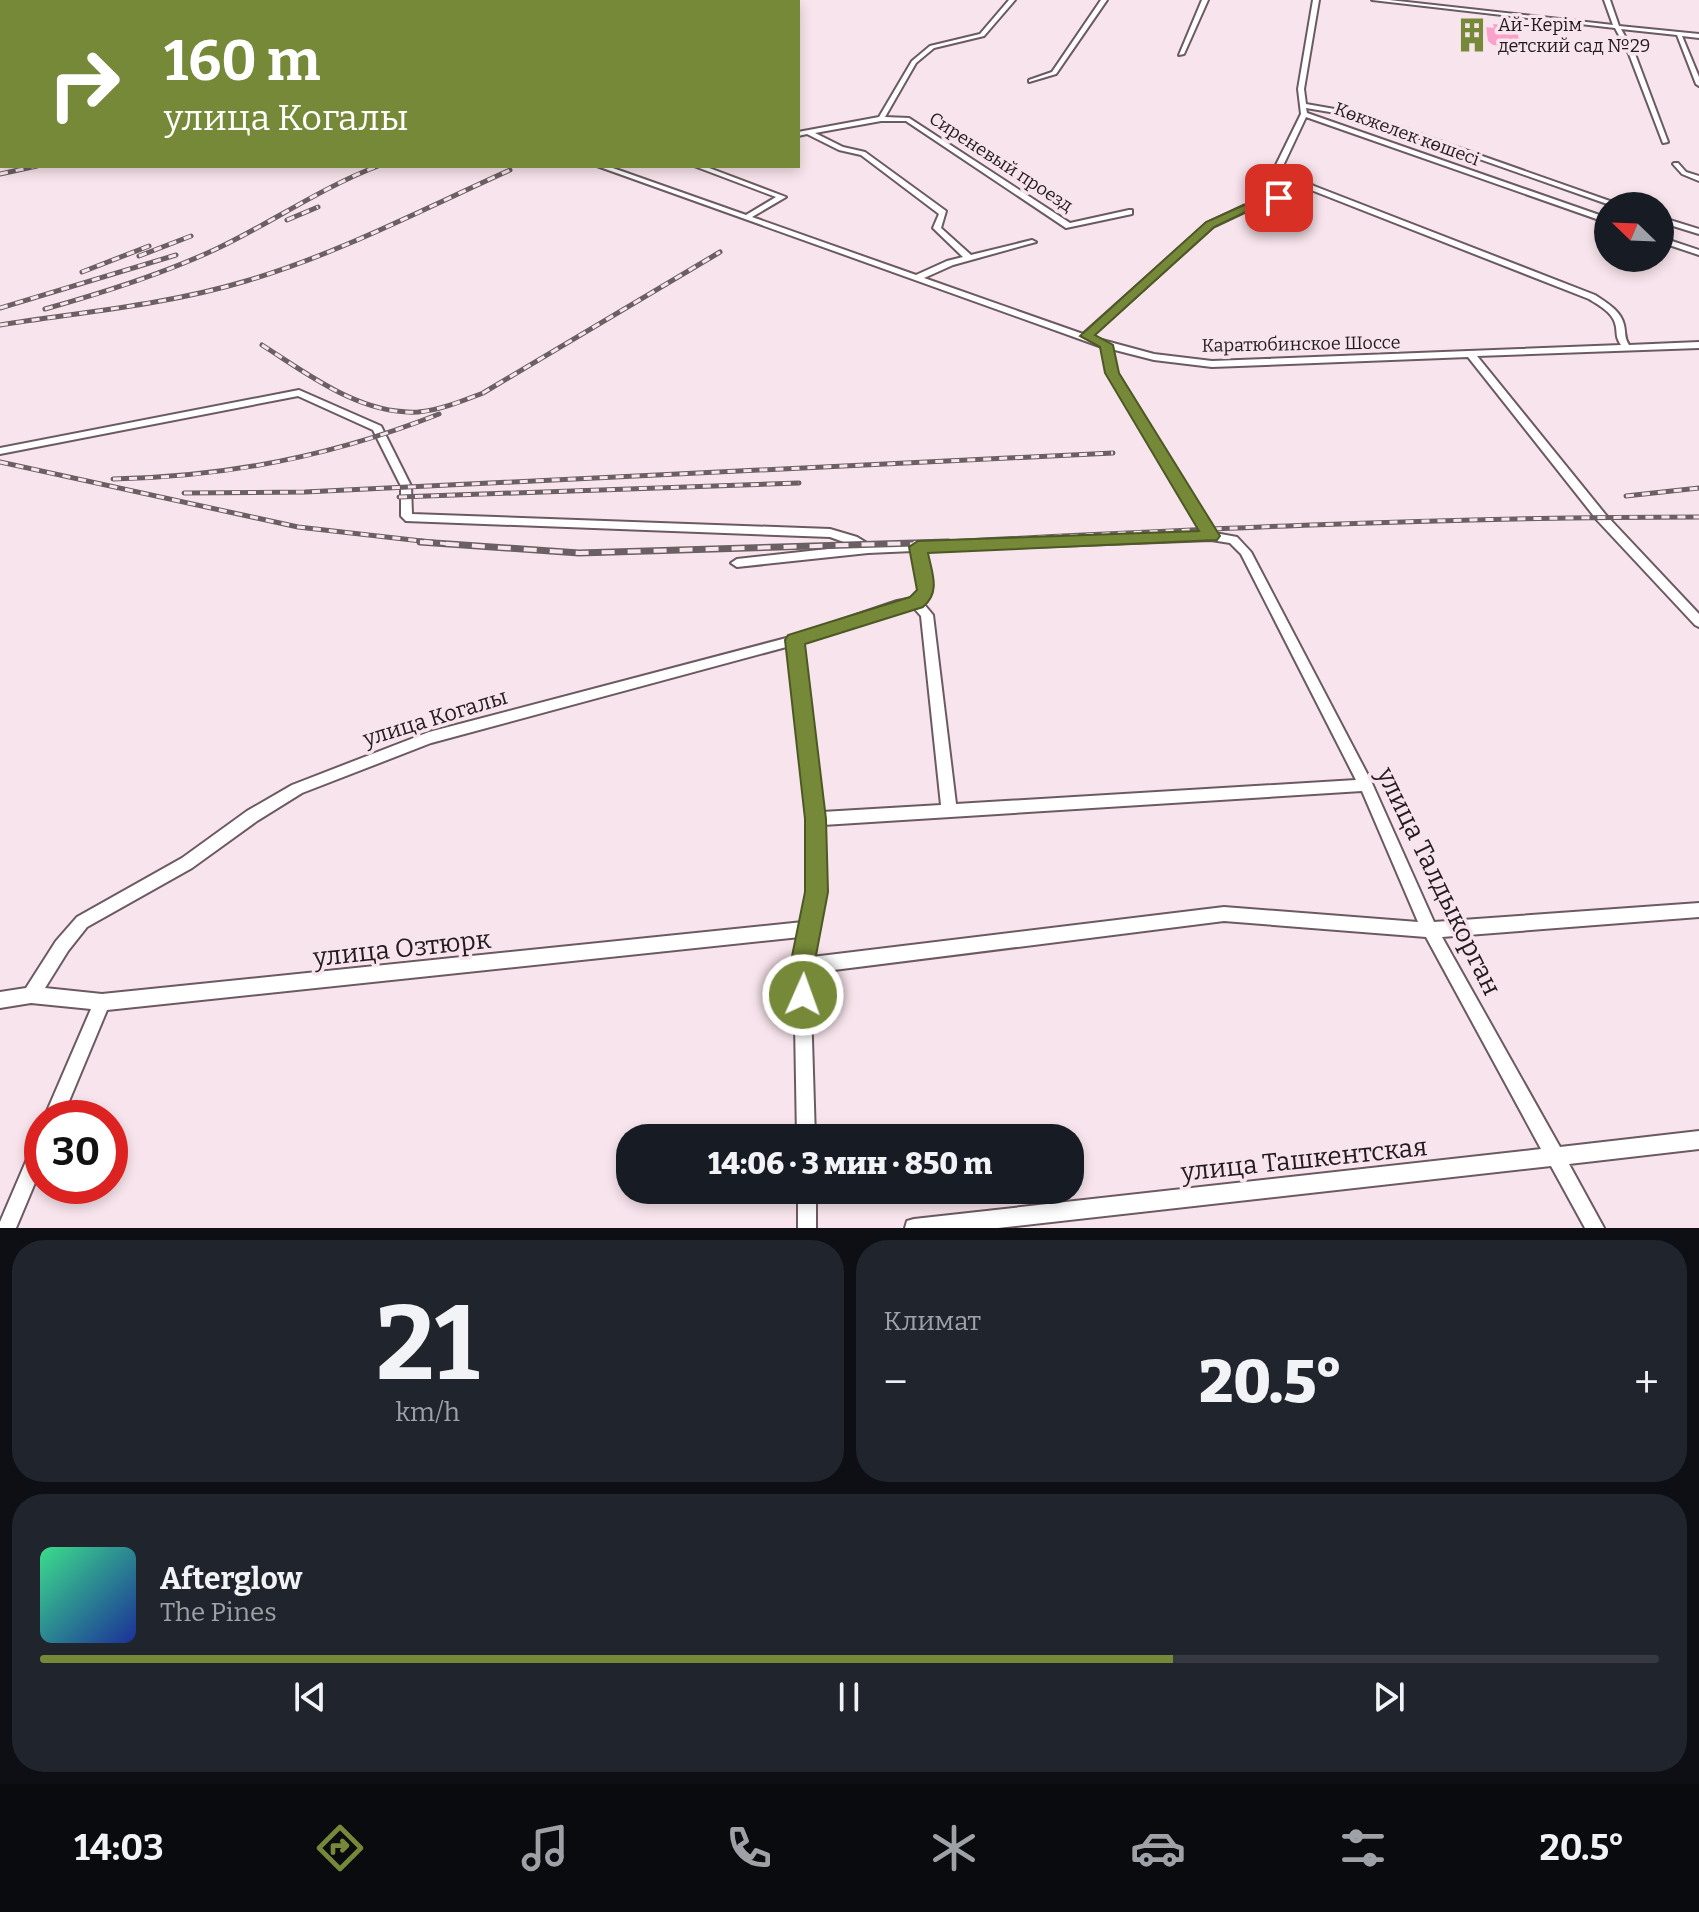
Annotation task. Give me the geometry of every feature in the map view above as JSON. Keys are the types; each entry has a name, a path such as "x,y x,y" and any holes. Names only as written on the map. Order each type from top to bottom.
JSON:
{"street":[{"path":"881,119 914,62 932,47 982,35 1012,0"},
{"path":"1031,81 1054,73 1104,0"},
{"path":"1181,54 1205,0"},
{"name":"Көкжелек көшесі","path":"1316,0 1301,89 1304,110 1339,129 1594,216"},
{"path":"1375,0 1699,36"},
{"path":"1607,0 1632,54 1665,142"},
{"path":"1679,34 1699,84"},
{"path":"1594,197 1361,115 1304,110 1278,169 1311,188 1592,297 1614,311 1622,328 1620,338 1627,348"},
{"name":"Сиреневый проезд","path":"800,134 881,119 907,119 1069,226 1129,212"},
{"path":"808,132 841,149 863,153 943,213 939,231 969,258"},
{"path":"1676,164 1684,173 1699,179"},
{"name":"Каратюбинское Шоссе","path":"606,168 1106,345 1154,357 1212,364 1699,345"},
{"path":"702,168 782,197 746,218"},
{"path":"1086,336 1210,225 1246,208 1311,188"},
{"path":"1674,224 1699,232"},
{"path":"917,278 950,263 1032,242"},
{"path":"1674,244 1699,253"},
{"path":"737,563 868,549 1211,536 1112,373 1106,345"},
{"path":"1471,355 1601,517 1699,622"},
{"path":"0,451 299,393 377,428 403,478 406,516 410,518 830,533 853,540 868,549"},
{"name":"улица Талдыкорган","path":"1211,536 1233,540 1245,552 1366,785 1430,930 1595,1228"},
{"path":"918,547 926,590 925,595 916,602 927,615 949,809"},
{"name":"улица Когалы","path":"31,995 62,946 82,922 187,863 252,816 297,789 429,738 795,640 916,602"},
{"path":"795,640 816,819 816,892 802,966 806,1124"},
{"path":"816,819 1366,785"},
{"path":"802,966 1224,914 1430,930 1699,910"},
{"name":"улица Озтюрк","path":"0,1000 31,995 102,1002 808,929"},
{"path":"61,1100 102,1002"},
{"name":"улица Ташкентская","path":"914,1228 1699,1140"},
{"path":"7,1228 24,1187"},
{"path":"807,1204 807,1228"}],"building":[{"path":"1493,24 1508,25 1509,29 1517,30 1518,48 1493,45 1488,41 1486,27 1494,28"}],"railway":[{"path":"0,174 28,168"},
{"path":"45,309 131,283 194,259 374,168"},
{"path":"0,325 155,302 246,281 314,258 510,170"},
{"path":"287,220 318,207"},
{"path":"139,256 191,236"},
{"path":"82,272 149,246"},
{"path":"262,345 316,380 355,400 397,411 435,409 483,393 720,252"},
{"path":"0,308 176,255"},
{"path":"113,479 197,474 279,462 359,442 439,414"},
{"path":"184,493 305,492 1113,453"},
{"path":"0,462 298,527 447,544"},
{"path":"399,497 799,483"},
{"path":"1626,496 1699,488"},
{"path":"910,544 1403,522 1699,517"},
{"path":"420,542 447,544"},
{"path":"447,544 579,553 948,542"}],"place":[{"name":"Ай-Керім детский сад №29","path":"1472,35"}],"route":[{"path":"803,995 802,966 816,892 816,819 795,640 901,604 916,602 925,595 926,590 918,547 1211,536 1112,373 1106,345 1086,336 1203,230 1246,208 1279,198"}]}
